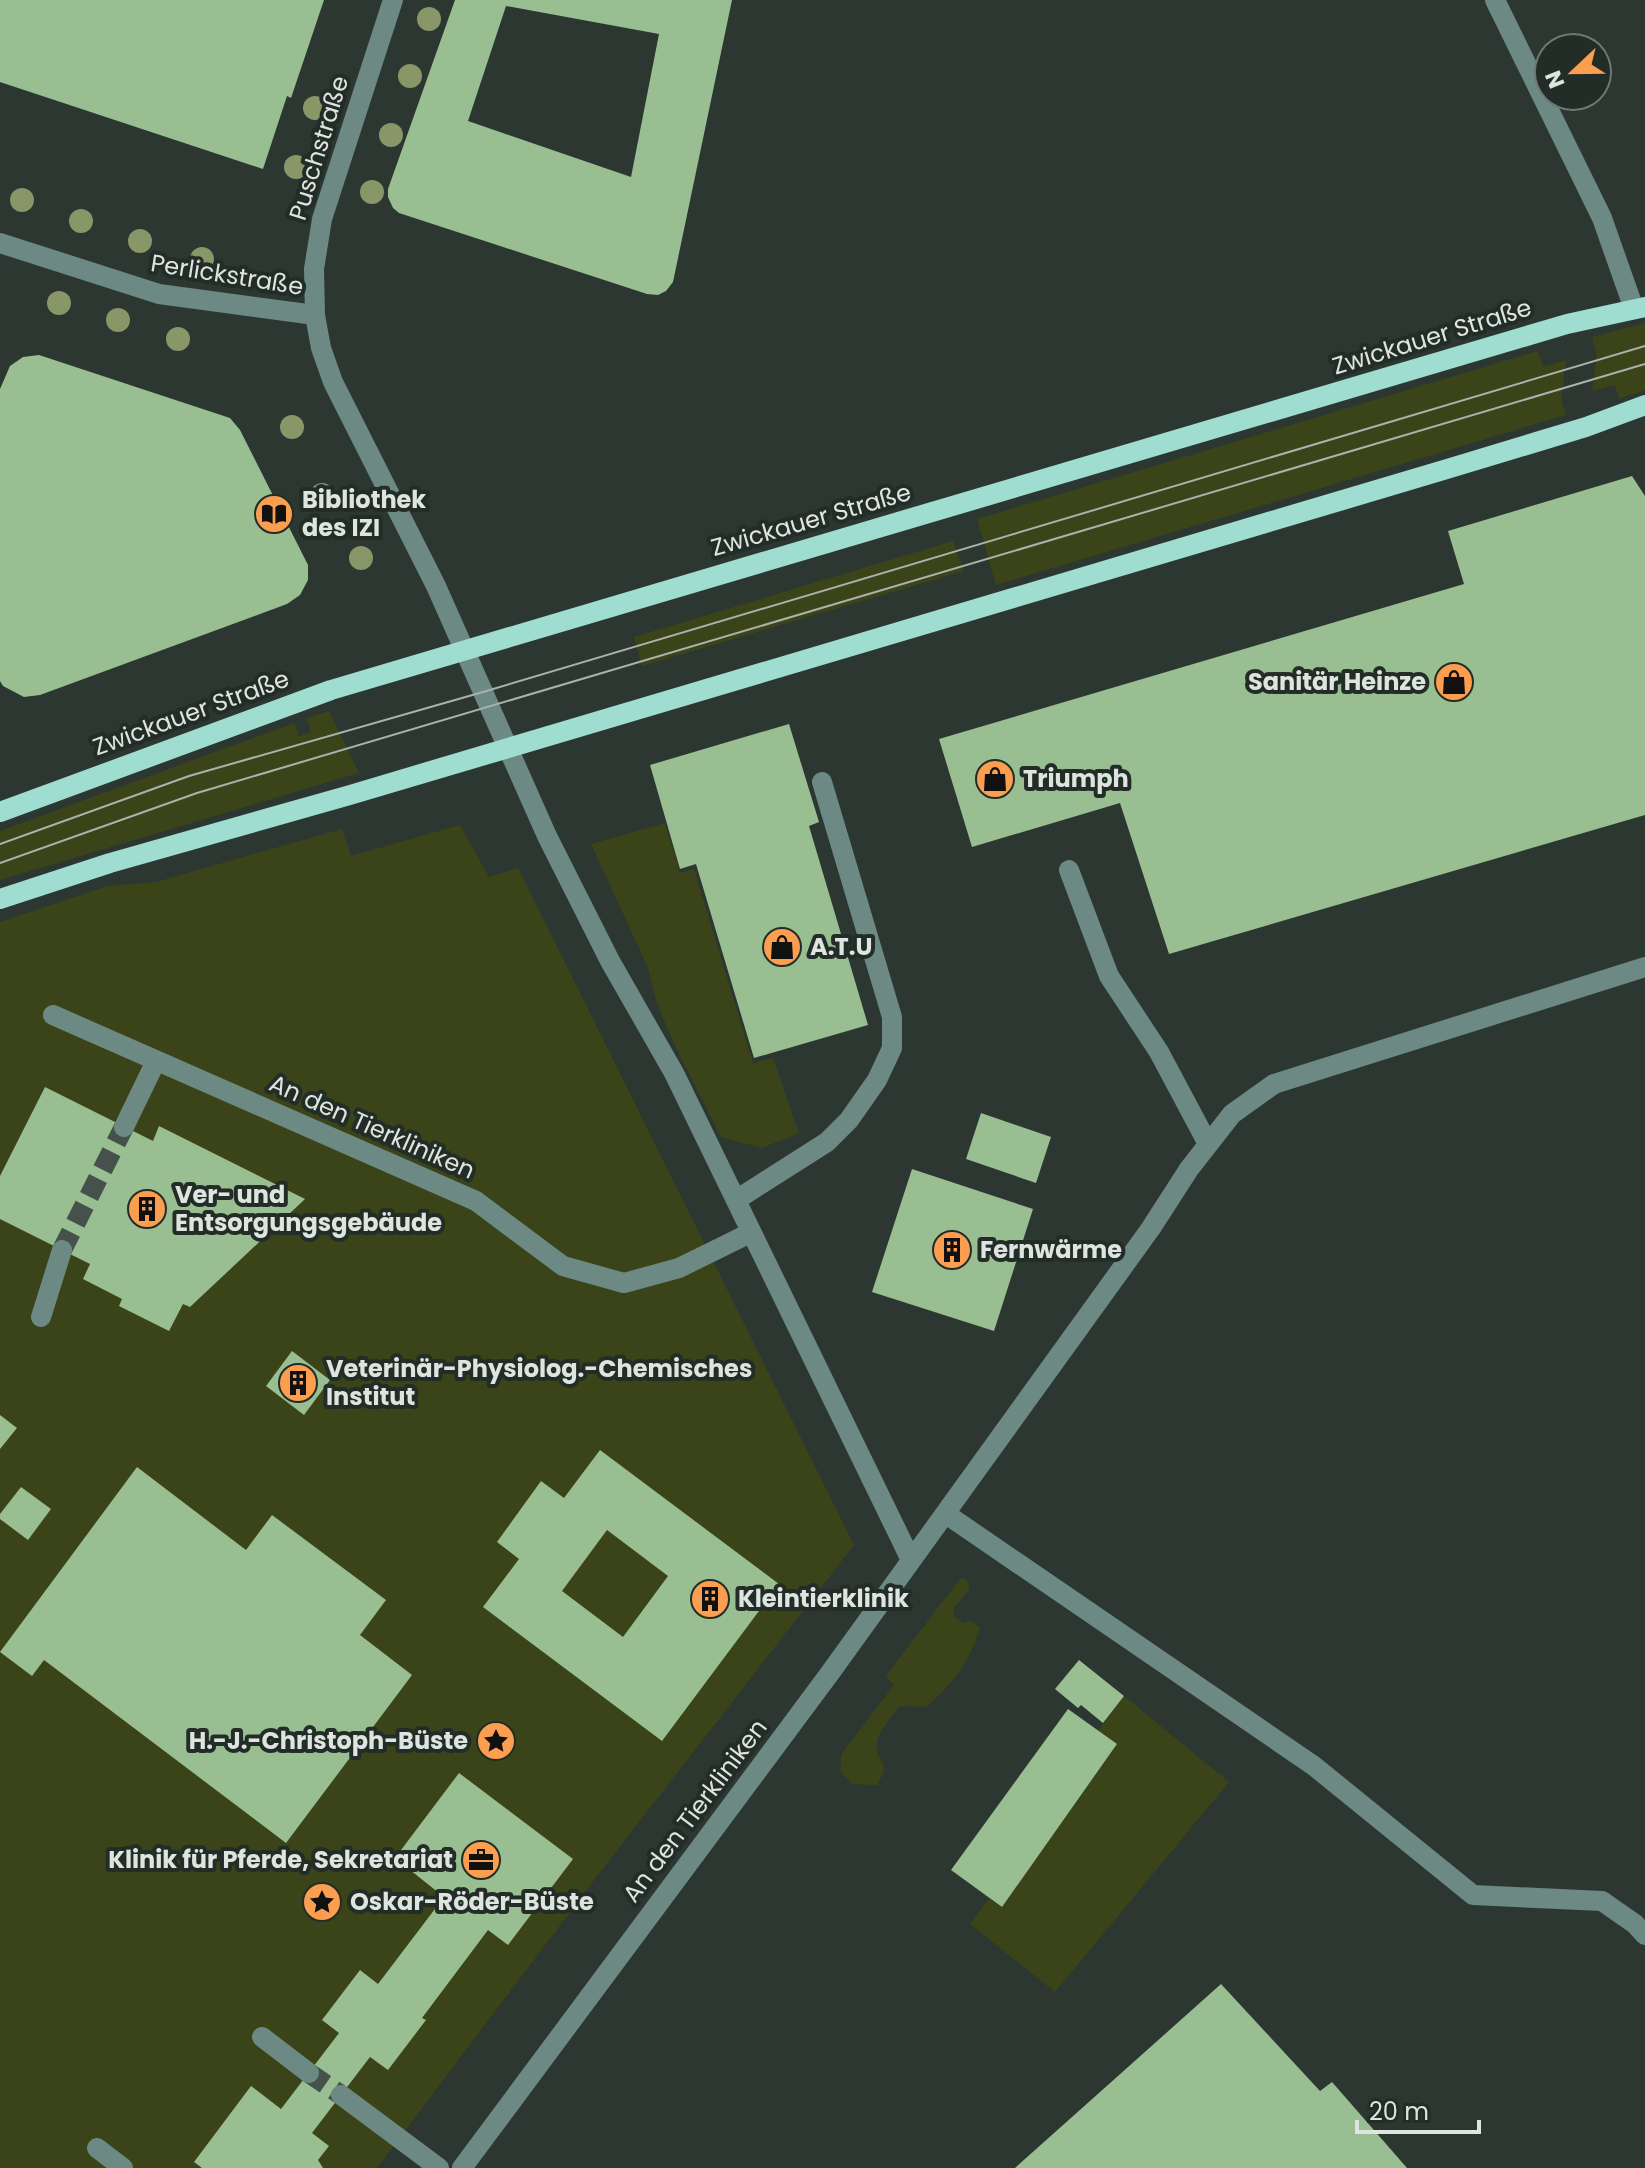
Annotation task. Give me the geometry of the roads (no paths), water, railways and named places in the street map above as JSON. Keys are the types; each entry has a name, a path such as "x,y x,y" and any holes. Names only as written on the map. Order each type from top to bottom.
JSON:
{"main road":[{"name":"Zwickauer Straße","path":"0,812 331,690 1567,324 1639,308"},
{"path":"0,899 110,863 1544,440 1645,405"}],"street":[{"name":"Puschstraße","path":"315,315 314,269 322,219 393,0"},
{"path":"1495,0 1602,218 1639,308"},
{"name":"Perlickstraße","path":"0,243 159,294 315,315 321,348 333,382 436,586 506,747"},
{"path":"506,747 610,961 674,1073 911,1560"},
{"path":"736,1200 827,1142 849,1120 877,1080 892,1048 892,1017 822,782"},
{"path":"1069,870 1109,976 1159,1052 1208,1144"},
{"name":"An den Tierkliniken","path":"462,2168 946,1514 1151,1228 1189,1169 1232,1114 1274,1084 1645,967"},
{"name":"An den Tierkliniken","path":"53,1015 476,1201 563,1266 624,1283 679,1268 750,1233"},
{"path":"124,1127 156,1061"},
{"path":"41,1317 62,1250"},
{"path":"946,1514 1314,1766 1473,1895 1602,1901 1635,1924 1645,1935"},
{"path":"262,2037 309,2073"},
{"path":"341,2095 439,2168"},
{"path":"97,2148 123,2168"}],"tunnel":[{"path":"62,1250 124,1127"},
{"path":"309,2073 341,2095"}],"tram line":[{"path":"0,844 189,776 483,692 1645,346"},
{"path":"0,863 197,793 1645,364"}],"place":[{"name":"Bibliothek des IZI","path":"274,514"},
{"name":"Sanitär Heinze","path":"1454,682"},
{"name":"Triumph","path":"995,779"},
{"name":"A.T.U","path":"782,947"},
{"name":"Ver- und Entsorgungsgebäude","path":"147,1209"},
{"name":"Fernwärme","path":"952,1250"},
{"name":"Veterinär-Physiolog.-Chemisches Institut","path":"298,1383"},
{"name":"Kleintierklinik","path":"710,1599"},
{"name":"H.-J.-Christoph-Büste","path":"496,1741"},
{"name":"Klinik für Pferde, Sekretariat","path":"481,1860"},
{"name":"Oskar-Röder-Büste","path":"322,1902"}]}
